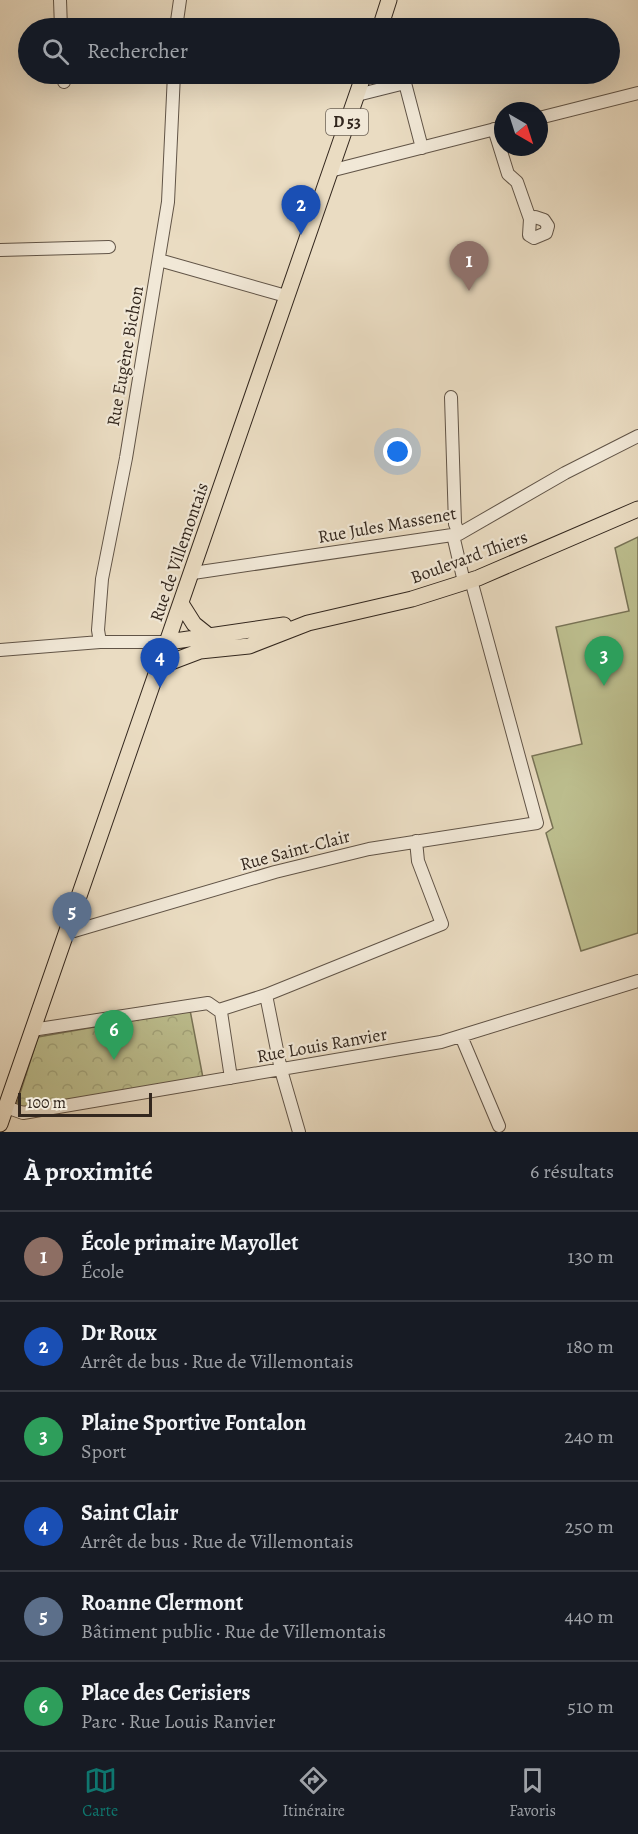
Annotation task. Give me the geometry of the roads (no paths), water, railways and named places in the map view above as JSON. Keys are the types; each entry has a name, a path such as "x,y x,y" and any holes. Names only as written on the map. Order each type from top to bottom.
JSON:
{"main road":[{"path":"383,18 389,0"},
{"name":"Rue de Villemontais","path":"4,1108 182,605 286,296 361,84"},
{"name":"Boulevard Thiers","path":"168,642 308,623 412,598 467,581 599,528 638,509"},
{"path":"182,605 194,624 209,636"},
{"name":"Boulevard Thiers","path":"159,669 200,651 249,646 308,623"},
{"name":"Boulevard Thiers","path":"168,642 182,648 200,651"}],"street":[{"path":"60,0 61,18"},
{"path":"177,18 180,0"},
{"name":"Rue Eugène Bichon","path":"100,642 102,579 126,458 168,202 174,84"},
{"path":"357,95 401,84"},
{"path":"405,84 422,148"},
{"path":"548,115 638,93"},
{"path":"330,171 494,129"},
{"path":"504,156 508,174 517,182 530,219"},
{"path":"0,250 109,248"},
{"path":"159,260 286,296"},
{"path":"451,397 455,524 467,581"},
{"name":"Rue Jules Massenet","path":"193,573 456,534 564,473 638,436"},
{"name":"Rue Saint-Clair","path":"67,930 74,931 275,872 369,849 537,823 467,581"},
{"path":"0,650 100,642 168,642"},
{"path":"219,1010 266,995 442,924 418,861 416,841"},
{"name":"Rue Louis Ranvier","path":"4,1108 23,1113 441,1042 638,981"},
{"path":"266,995 281,1070 299,1132"},
{"path":"32,1030 208,1002 219,1010 224,1023 231,1078"},
{"path":"461,1036 499,1126"}],"place":[{"name":"Dr Roux","path":"301,235"},
{"name":"École primaire Mayollet","path":"469,291"},
{"name":"Plaine Sportive Fontalon","path":"604,686"},
{"name":"Saint Clair","path":"160,688"},
{"name":"Roanne Clermont","path":"72,942"},
{"name":"Place des Cerisiers","path":"114,1060"}]}
